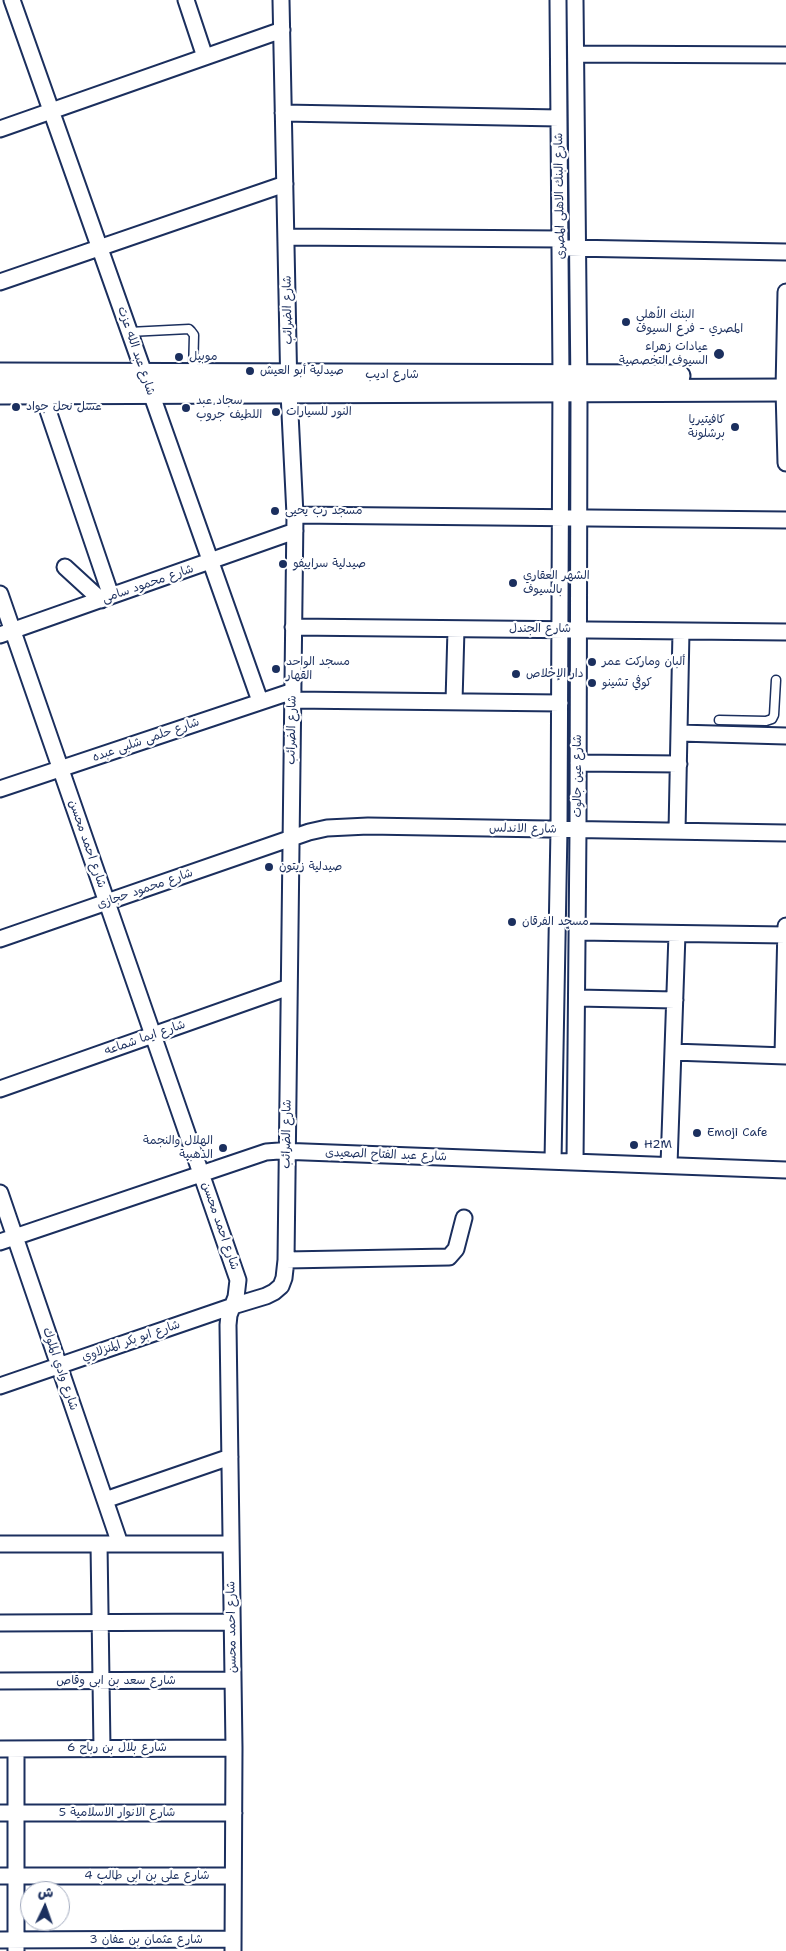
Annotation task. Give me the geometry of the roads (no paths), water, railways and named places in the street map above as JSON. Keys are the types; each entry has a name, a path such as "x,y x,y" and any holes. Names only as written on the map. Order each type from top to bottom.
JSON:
{"main road":[{"name":"شارع اديب","path":"0,374 148,383 570,383 785,386"},
{"name":"شارع اديب","path":"0,393 42,393 148,383 193,374 289,383"}],"street":[{"name":"شارع عبد الله عزت","path":"12,0 260,701"},
{"path":"186,0 206,57"},
{"name":"شارع الضرائب","path":"233,1306 266,1296 281,1286 286,1260 295,515 289,383 281,0"},
{"name":"شارع البنك الاهلى المصرى","path":"558,0 560,243 570,383"},
{"name":"شارع البنك الاهلى المصرى","path":"570,383 578,248 575,0"},
{"path":"0,130 282,30"},
{"path":"576,54 786,54"},
{"path":"283,113 559,118"},
{"path":"0,282 285,184"},
{"path":"286,237 560,243 578,248 786,252"},
{"path":"786,292 786,463"},
{"name":"شارع عين جالوت","path":"553,1161 559,830 561,518 570,383"},
{"name":"شارع عين جالوت","path":"570,383 578,518 575,1162"},
{"path":"42,393 106,598"},
{"path":"295,515 786,520"},
{"name":"شارع محمود سامى","path":"6,633 295,531"},
{"path":"64,567 106,598"},
{"name":"شارع احمد محسن","path":"0,594 6,633 61,769 236,1271 238,1288 229,1315 228,1325 234,1748 233,1945"},
{"name":"شارع الجندل","path":"294,627 786,632"},
{"path":"454,702 456,629"},
{"path":"677,831 681,631"},
{"name":"شارع حلمى شلبى عبده","path":"0,789 260,701 292,695 454,702 560,703"},
{"path":"679,733 730,728 786,736"},
{"path":"578,763 678,764"},
{"name":"شارع الاندلس","path":"291,838 309,832 344,827 786,833"},
{"name":"شارع محمود حجازى","path":"0,940 291,838"},
{"path":"673,1052 784,1055 786,926"},
{"path":"577,932 786,935"},
{"path":"669,1165 677,934"},
{"name":"شارع ايما شماعه","path":"0,1089 289,987"},
{"path":"576,998 675,1000"},
{"name":"شارع عبد الفتاح الصعيدى","path":"0,1242 266,1152 287,1151 786,1170"},
{"name":"شارع وادي الملوك","path":"0,1193 120,1544"},
{"path":"286,1260 449,1257 456,1248 464,1218"},
{"name":"شارع ابو بكر المنزلاوي","path":"0,1386 233,1306"},
{"path":"105,1500 230,1458"},
{"path":"0,1544 230,1544"},
{"path":"99,1544 102,1748"},
{"path":"0,1623 232,1622"},
{"name":"شارع سعد بن ابى وقاص","path":"0,1681 233,1680"},
{"name":"شارع بلال بن رباح 6","path":"0,1750 234,1748"},
{"path":"16,1749 16,1946"},
{"name":"شارع الانوار الاسلامية 5","path":"0,1813 234,1813"},
{"name":"شارع على بن ابى طالب 4","path":"0,1876 233,1876"},
{"name":"شارع عثمان بن عفان 3","path":"0,1940 16,1946 233,1945"}],"lane":[{"path":"129,332 189,329 194,336 193,374"},
{"path":"719,720 730,728 772,720 776,680"}],"place":[{"name":"البنك الأهلي المصري - فرع السيوف","path":"626,322"},
{"name":"عيادات زهراء السيوف التخصصية","path":"719,354"},
{"name":"موبيل","path":"179,357"},
{"name":"صيدلية أبو العيش","path":"250,371"},
{"name":"عسل نحل جواد","path":"16,407"},
{"name":"سجاد عبد اللطيف جروب","path":"186,408"},
{"name":"النور للسيارات","path":"276,412"},
{"name":"كافيتيريا برشلونة","path":"735,427"},
{"name":"مسجد رب يحيى","path":"275,511"},
{"name":"صيدلية سراييفو","path":"283,564"},
{"name":"الشهر العقاري بالسيوف","path":"513,583"},
{"name":"ألبان وماركت عمر","path":"592,662"},
{"name":"مسجد الواحد القهار","path":"276,669"},
{"name":"دار الإخلاص","path":"516,674"},
{"name":"كوفي تشينو","path":"592,683"},
{"name":"صيدلية زيتون","path":"269,867"},
{"name":"مسجد الفرقان","path":"512,922"},
{"name":"Emoji Cafe","path":"697,1133"},
{"name":"H2M","path":"634,1145"},
{"name":"الهلال والنجمة الذهبية","path":"223,1148"}]}
